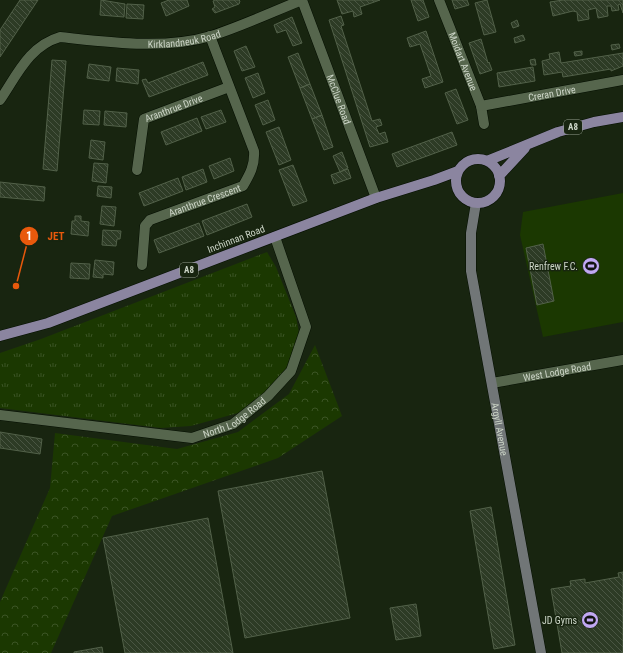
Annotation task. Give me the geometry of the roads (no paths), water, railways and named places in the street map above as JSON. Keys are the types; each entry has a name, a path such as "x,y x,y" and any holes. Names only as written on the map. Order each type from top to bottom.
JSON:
{"main road":[{"name":"A8","path":"487,161 577,126 623,117"},
{"name":"A8","path":"499,176 526,146"},
{"path":"480,159 487,161 492,165 499,176 498,190 494,196 483,203 476,203 461,196 456,187 458,171 467,162 480,159"},
{"name":"Inchinnan Road","path":"0,336 24,331 62,318 376,198 458,171"},
{"path":"434,180 456,187"}],"street":[{"name":"Kirklandneuk Road","path":"0,100 34,50 50,40 60,37 146,43 193,39 210,36 302,0"},
{"name":"McClue Road","path":"302,0 376,198"},
{"name":"Moidart Avenue","path":"439,0 481,106 484,124"},
{"name":"Aranthrue Crescent","path":"142,265 145,226 150,220 243,186 251,172 255,159 254,152 210,36"},
{"name":"Creran Drive","path":"481,106 623,80"},
{"name":"Aranthrue Drive","path":"137,170 144,119 229,87"},
{"name":"Argyll Avenue","path":"476,203 471,233 471,271 541,653"},
{"name":"North Lodge Road","path":"0,415 192,438 233,424 268,396 291,371 306,327 275,237"},
{"name":"West Lodge Road","path":"492,383 623,360"}],"place":[{"name":"Renfrew F.C.","path":"591,266"},
{"name":"JET","path":"16,286"},
{"name":"JD Gyms","path":"590,620"}]}
